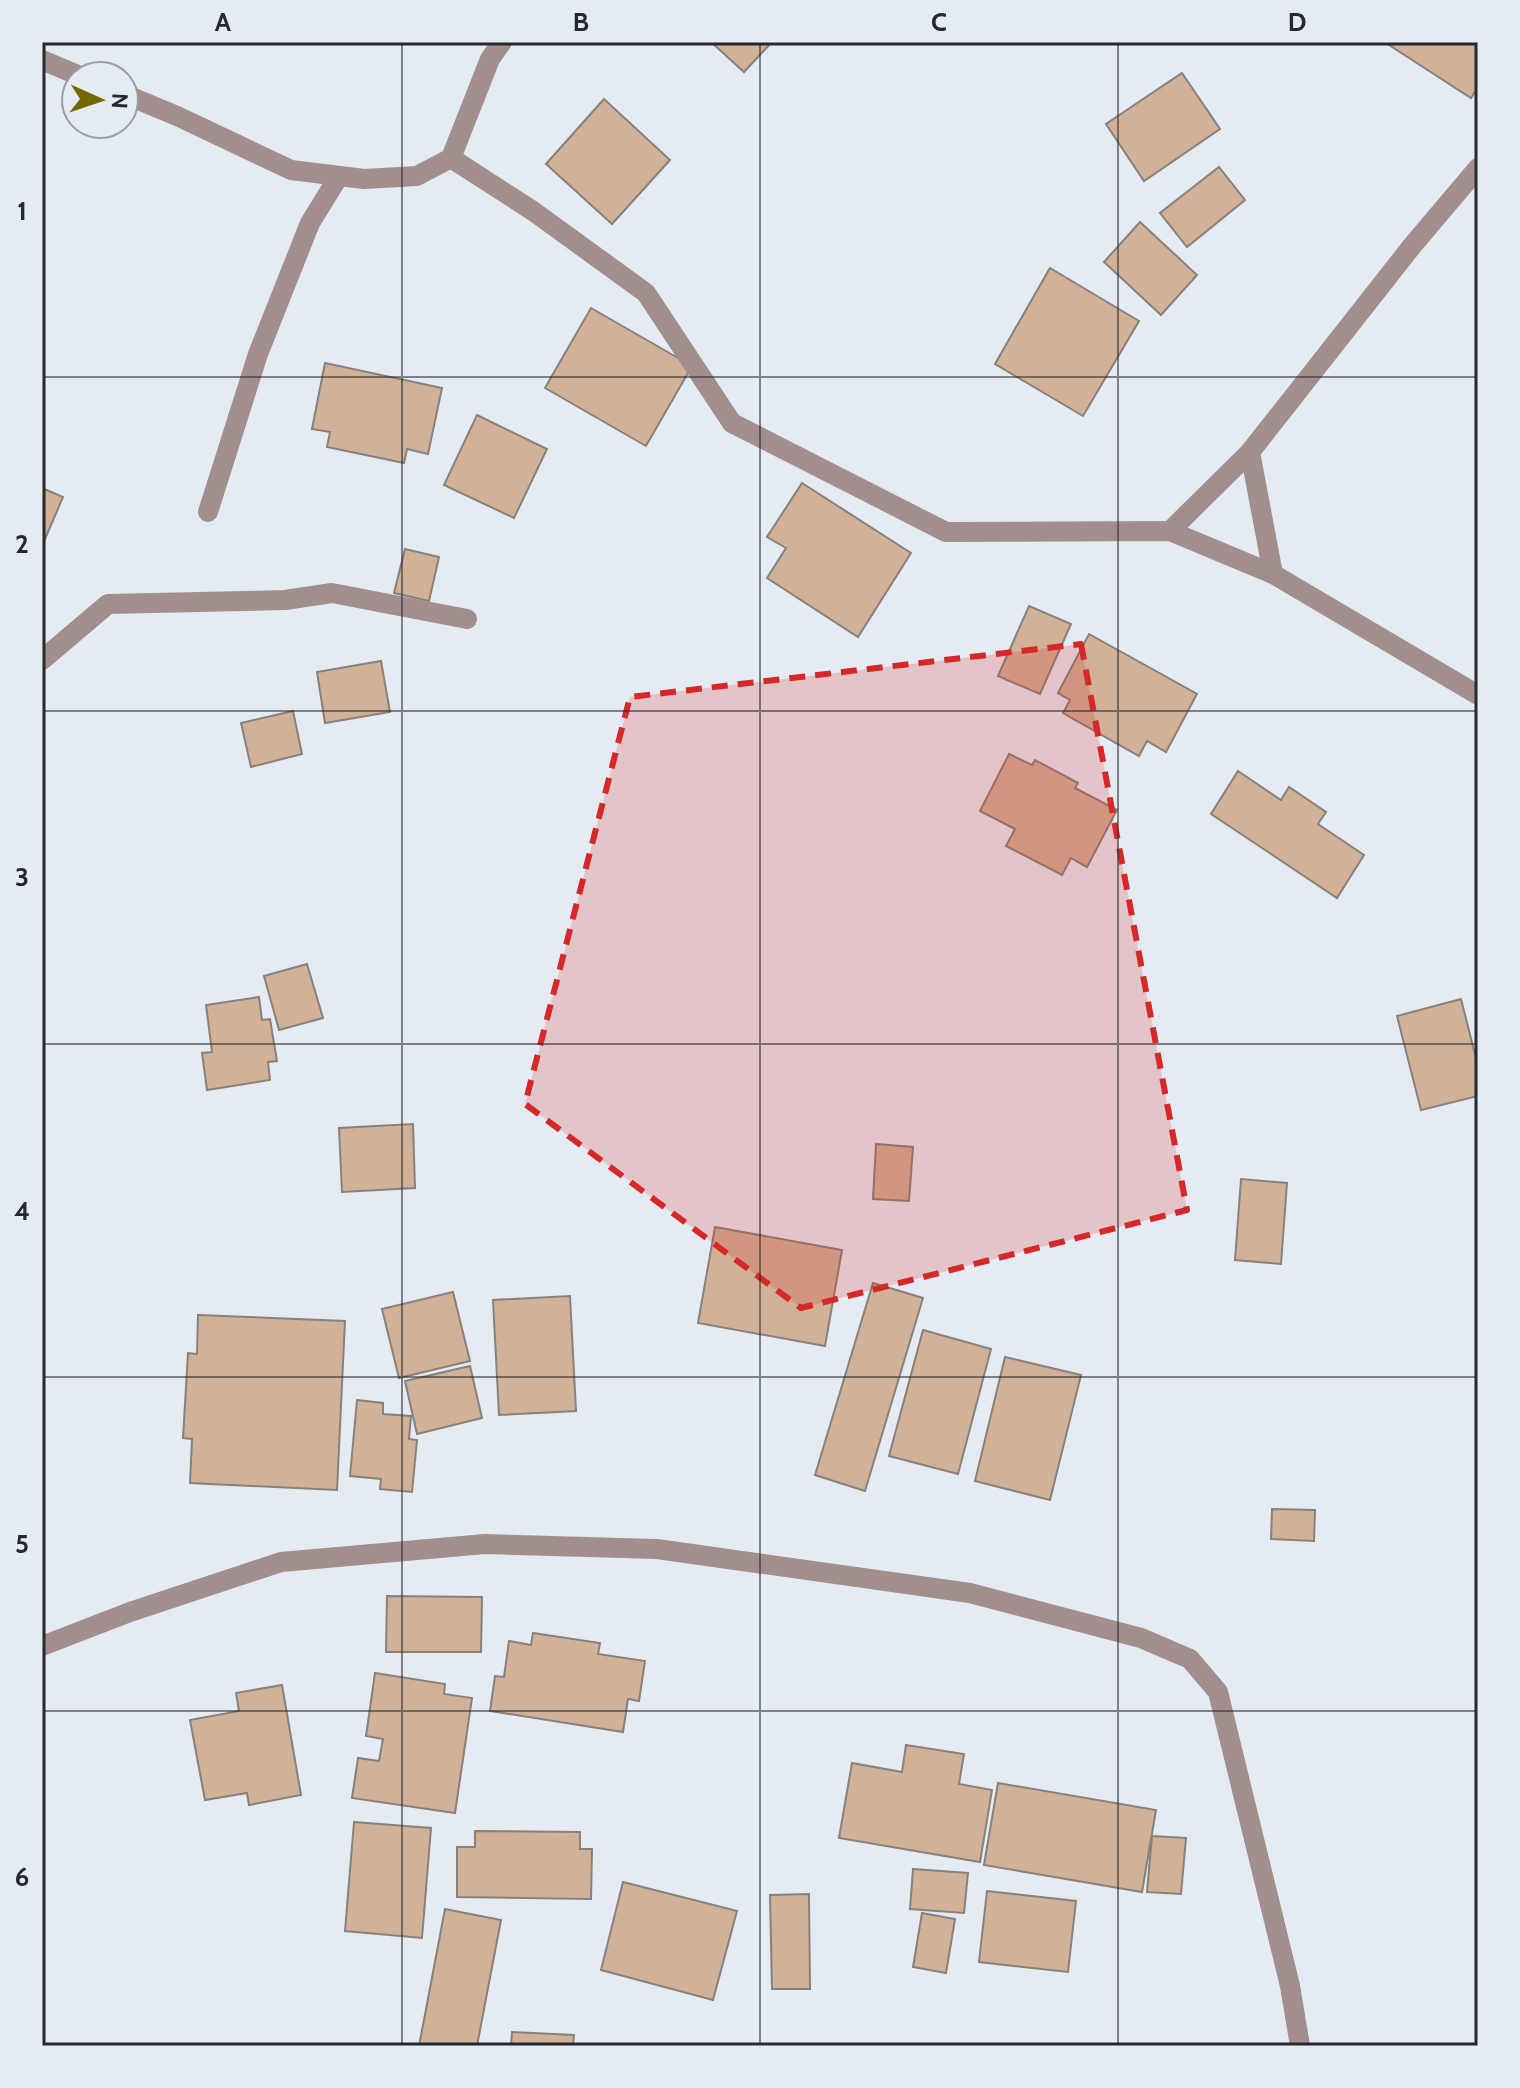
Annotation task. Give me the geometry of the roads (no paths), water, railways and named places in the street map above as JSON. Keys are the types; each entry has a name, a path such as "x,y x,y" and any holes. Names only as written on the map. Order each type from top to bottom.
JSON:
{"street":[{"path":"140,101 291,170 364,179 417,176 451,158 490,59 502,42"},
{"path":"451,158 533,211 646,293 732,423 946,532 1170,531 1273,574 1478,695"},
{"path":"1170,531 1250,452 1412,246 1478,168"},
{"path":"208,512 264,340 310,223 339,176"},
{"path":"1250,452 1273,574"},
{"path":"42,660 108,604 285,600 332,593 467,619"},
{"path":"42,1646 130,1612 281,1562 485,1544 657,1549 970,1593 1141,1638 1190,1659 1218,1692 1290,1986 1300,2046"}]}
